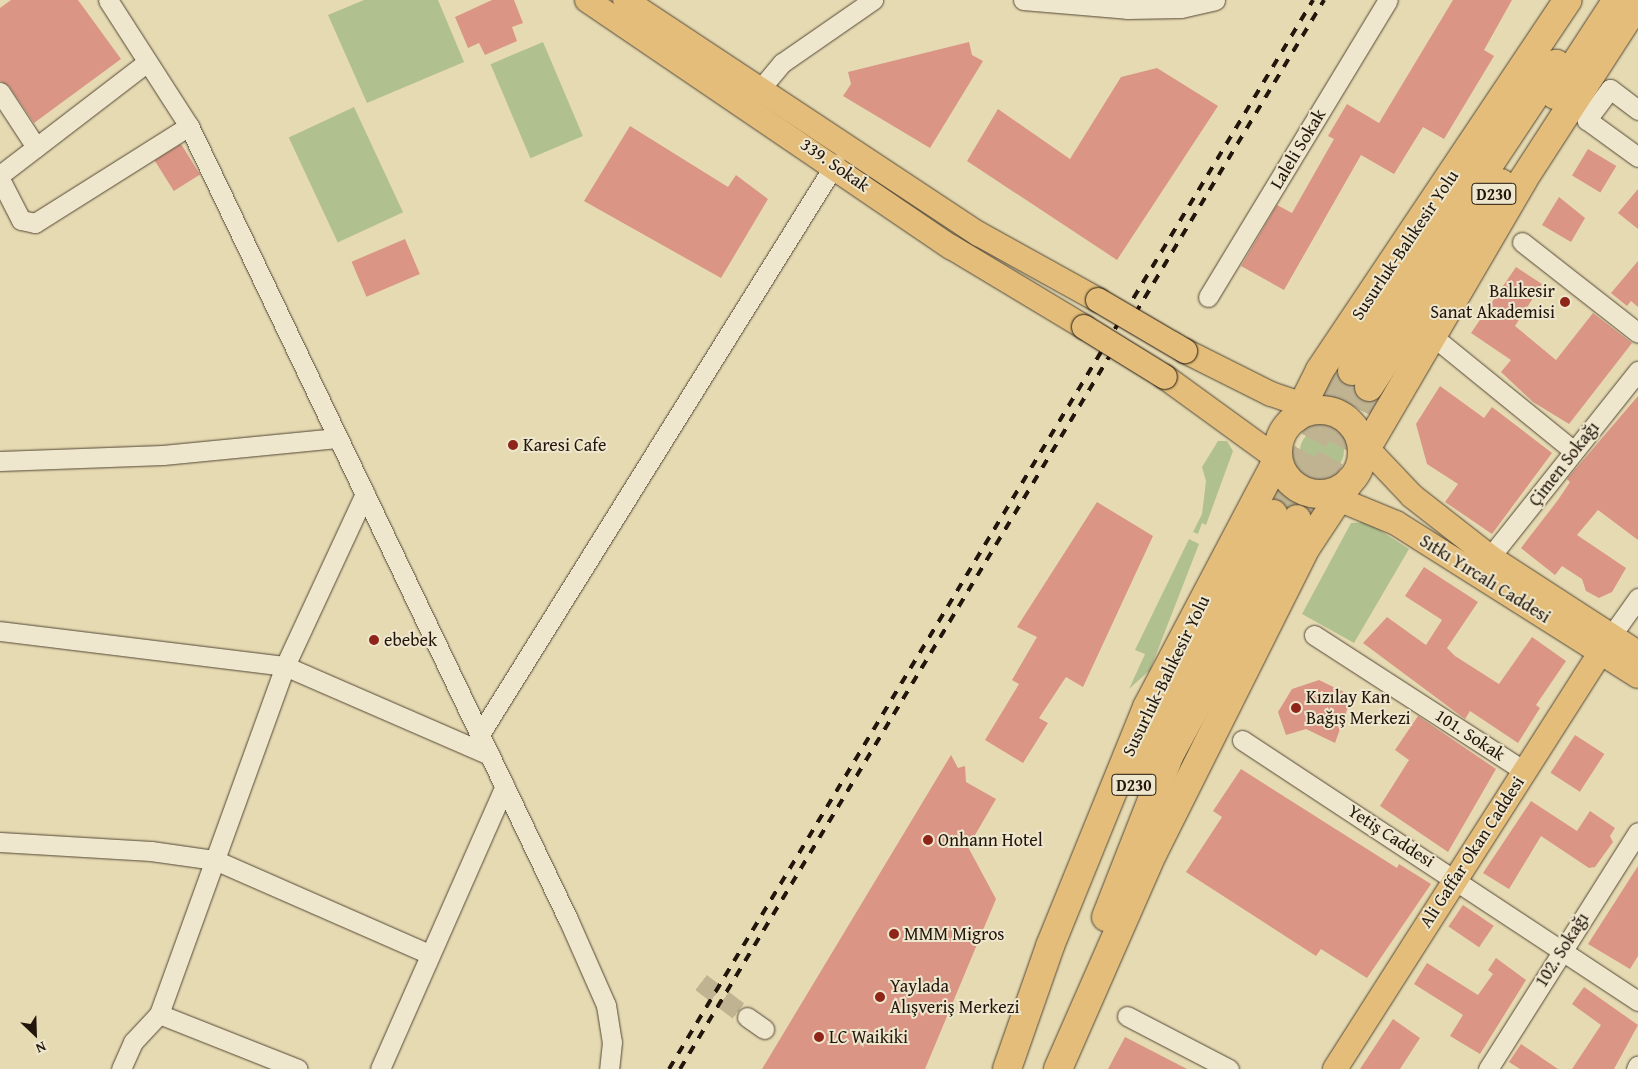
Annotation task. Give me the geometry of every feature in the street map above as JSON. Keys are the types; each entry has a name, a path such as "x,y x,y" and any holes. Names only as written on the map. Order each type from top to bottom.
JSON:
{"highway":[{"name":"Susurluk-Balıkesir Yolu","path":"1305,411 1320,370 1568,0"},
{"name":"Susurluk-Balıkesir Yolu","path":"1598,0 1360,379 1617,0"},
{"path":"1058,1069 1153,853 1307,546 1363,448 1574,100 1638,2"},
{"path":"1338,491 1300,490 1290,482 1278,459 1281,436 1305,411 1345,418 1363,448"},
{"name":"Susurluk-Balıkesir Yolu","path":"1007,1069 1050,946 1147,707 1278,459"},
{"name":"Susurluk-Balıkesir Yolu","path":"1023,1069 1147,755 1285,516 1170,754 1051,1069"}],"main road":[{"name":"339. Sokak","path":"587,0 835,164 951,246 1164,377 1278,459"},
{"name":"339. Sokak","path":"625,0 761,88 979,234 1185,351 1305,411"},
{"name":"Sıtkı Yırcalı Caddesi","path":"1363,448 1412,496 1606,644 1638,676"},
{"name":"Sıtkı Yırcalı Caddesi","path":"1338,491 1606,644 1638,653"},
{"name":"Ali Gaffar Okan Caddesi","path":"1335,1069 1606,644"}],"street":[{"path":"108,0 146,63 189,126 505,786 606,1006 612,1042 609,1069"},
{"path":"761,88 782,63 873,0"},
{"path":"1023,0 1127,9 1181,8 1215,0"},
{"name":"Laleli Sokak","path":"1208,297 1388,0"},
{"path":"0,175 146,63"},
{"path":"1638,110 1610,89 1587,120 1638,158"},
{"path":"0,92 36,147"},
{"path":"0,179 21,220 35,224 189,126"},
{"path":"480,734 835,164"},
{"path":"1522,242 1638,333"},
{"path":"1441,343 1574,451"},
{"name":"Çimen Sokağı","path":"1490,557 1638,371"},
{"path":"0,461 163,455 337,438"},
{"path":"121,1069 132,1042 159,1014 285,666 365,494"},
{"path":"1606,644 1638,598"},
{"path":"0,631 285,666 490,755"},
{"name":"101. Sokak","path":"1314,635 1524,770"},
{"name":"Yetiş Caddesi","path":"1242,740 1456,878 1638,1001"},
{"path":"380,1069 429,954 505,786"},
{"name":"102. Sokağı","path":"1488,1069 1636,837"},
{"path":"0,842 151,851 215,860 429,954"},
{"path":"159,1014 298,1069"},
{"path":"1128,1016 1229,1069"},
{"path":"747,1017 764,1029"},
{"path":"1636,1069 1638,1065"}],"green space":[{"path":"364,0 438,0 464,62 367,103 328,15"},
{"path":"543,42 583,136 530,158 491,64"},
{"path":"354,107 403,212 338,243 289,137"},
{"path":"1318,429 1326,429 1338,435 1344,451 1338,467 1326,473 1318,473 1306,467 1300,455 1300,447 1306,435"},
{"path":"1218,441 1227,441 1233,451 1206,525 1202,523 1198,534 1193,532 1202,514 1206,481 1202,467"},
{"path":"1367,522 1409,549 1354,643 1302,614 1351,523"},
{"path":"1189,539 1199,544 1150,670 1129,689 1145,654 1135,650"}],"building":[{"path":"11,0 78,0 121,59 34,123 9,86 0,81 0,8"},
{"path":"492,0 514,0 523,23 512,27 517,41 485,55 479,43 468,48 455,17"},
{"path":"1453,0 1512,0 1484,50 1494,56 1444,139 1423,127 1394,174 1361,155 1284,290 1241,266 1277,205 1292,213 1334,139 1328,136 1347,104 1379,123"},
{"path":"969,42 972,55 983,61 930,148 843,96 851,84 848,72"},
{"path":"1157,68 1218,106 1117,260 967,161 998,109 1070,159 1121,77"},
{"path":"630,126 728,187 736,175 768,199 721,278 584,201"},
{"path":"181,144 200,175 174,191 155,160"},
{"path":"1588,149 1616,166 1600,193 1572,176"},
{"path":"1638,189 1638,229 1618,213"},
{"path":"1559,197 1585,218 1571,242 1542,225"},
{"path":"405,239 420,274 366,297 352,262"},
{"path":"1638,261 1638,307 1631,301 1627,306 1611,293"},
{"path":"1516,267 1542,284 1515,326 1556,360 1593,313 1632,343 1569,424 1533,402 1501,372 1511,360 1471,333"},
{"path":"1440,386 1484,418 1492,407 1552,453 1492,534 1445,502 1458,484 1427,464 1416,424"},
{"path":"1638,396 1638,540 1598,510 1577,535 1626,568 1612,592 1599,598 1586,591 1582,579 1562,566 1555,575 1521,548 1570,482 1567,479"},
{"path":"1097,502 1153,536 1083,687 1066,677 1039,718 1048,723 1023,763 985,740 1019,684 1012,680 1037,637 1017,627"},
{"path":"1424,567 1478,602 1447,648 1455,656 1499,684 1532,637 1566,661 1536,705 1540,708 1518,743 1470,711 1465,719 1363,643 1387,617 1426,645 1442,620 1405,596"},
{"path":"1319,680 1352,696 1335,743 1306,729 1286,735 1278,712 1292,689"},
{"path":"1418,716 1496,769 1448,852 1380,806 1409,760 1395,750"},
{"path":"1575,735 1604,754 1580,792 1550,773"},
{"name":"Yaylada Alışveriş Merkezi","path":"951,755 958,768 965,766 966,782 996,799 968,847 996,899 925,1069 762,1069"},
{"path":"1241,769 1397,868 1399,864 1431,884 1367,978 1321,949 1316,956 1186,872 1222,817 1213,811"},
{"path":"1531,801 1577,831 1590,811 1615,828 1610,836 1613,842 1595,867 1589,868 1541,836 1509,889 1483,873"},
{"path":"1638,866 1638,956 1630,969 1588,944"},
{"path":"1463,905 1494,926 1479,947 1448,927"},
{"path":"1496,958 1526,980 1480,1054 1450,1036 1463,1015 1414,984 1427,963 1478,995 1493,974 1488,970"},
{"path":"1584,987 1638,1025 1614,1069 1572,1069 1601,1025 1572,1004"},
{"path":"1393,1019 1420,1038 1400,1069 1360,1069"},
{"path":"1125,1037 1187,1069 1108,1069"},
{"path":"1521,1044 1558,1069 1520,1069 1509,1062"}],"tunnel":[{"path":"1273,514 1352,371"},
{"path":"1297,519 1369,387"},
{"path":"701,982 747,1017"}],"railway":[{"path":"669,1069 1313,0"},
{"path":"680,1069 1324,0"}],"place":[{"name":"Balıkesir Sanat Akademisi","path":"1565,302"},
{"name":"Karesi Cafe","path":"513,445"},
{"name":"ebebek","path":"374,640"},
{"name":"Kızılay Kan Bağış Merkezi","path":"1296,708"},
{"name":"Onhann Hotel","path":"928,840"},
{"name":"MMM Migros","path":"894,934"},
{"name":"Yaylada Alışveriş Merkezi","path":"880,997"},
{"name":"LC Waikiki","path":"819,1037"}]}
